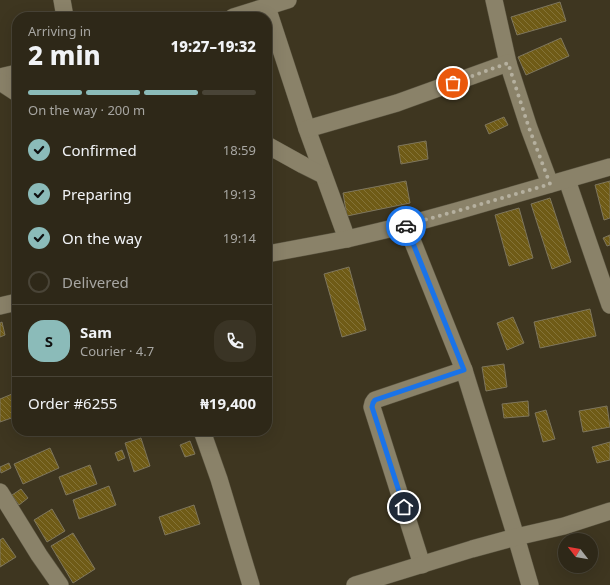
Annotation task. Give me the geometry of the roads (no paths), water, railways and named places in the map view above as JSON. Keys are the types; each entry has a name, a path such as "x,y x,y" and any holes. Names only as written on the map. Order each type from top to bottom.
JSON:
{"street":[{"path":"62,0 64,12"},
{"path":"250,12 288,0"},
{"path":"494,0 508,63 529,128 558,182 610,306"},
{"path":"267,7 269,12"},
{"path":"272,22 307,129 347,239"},
{"path":"307,129 397,103 508,63"},
{"path":"0,77 12,74"},
{"path":"0,82 12,90"},
{"path":"272,148 323,175"},
{"path":"272,253 347,239 406,225 610,167"},
{"path":"406,225 464,370 530,585"},
{"path":"0,306 12,303"},
{"path":"422,565 372,407 375,400 464,370"},
{"path":"204,436 251,585"},
{"path":"0,492 39,555 60,585"},
{"path":"355,585 472,549 564,526 610,511"}]}
